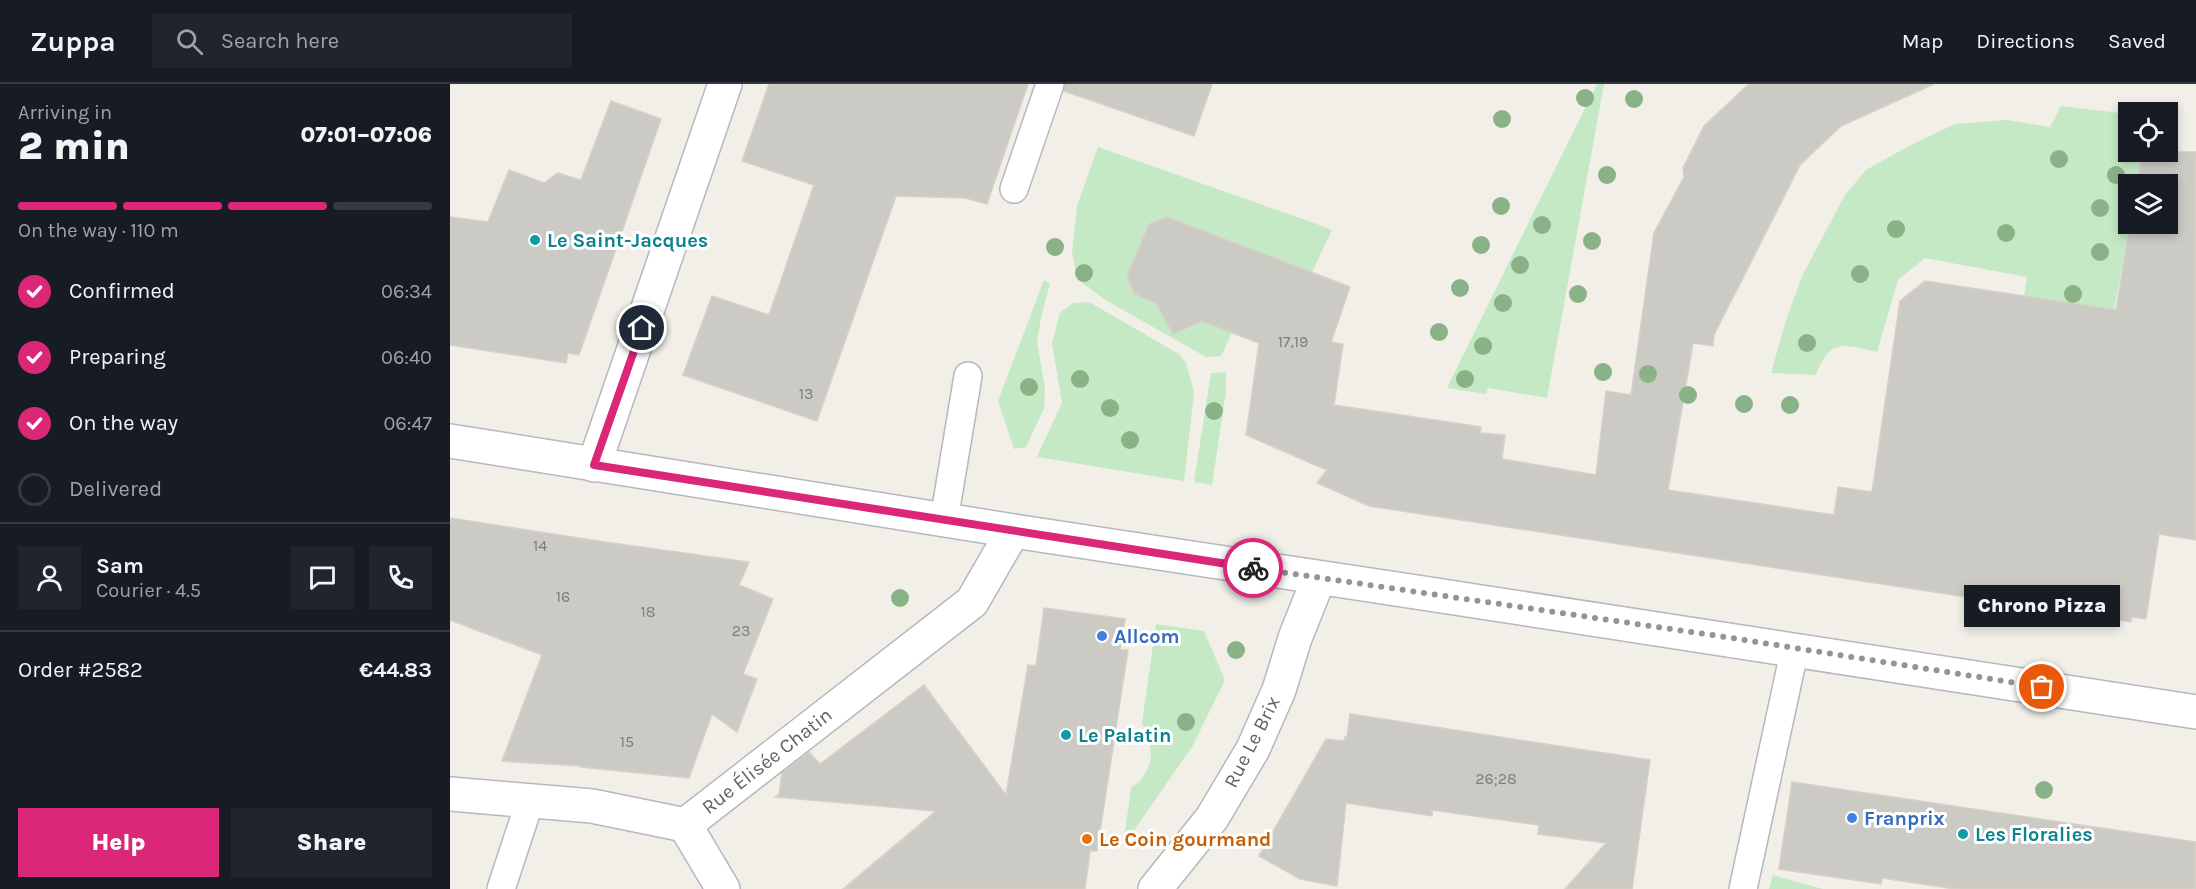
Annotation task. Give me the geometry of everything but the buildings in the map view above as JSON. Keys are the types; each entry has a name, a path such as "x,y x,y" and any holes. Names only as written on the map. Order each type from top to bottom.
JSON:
{"street":[{"path":"594,465 725,84"},
{"path":"450,441 1013,531 1795,648 2196,712"},
{"name":"Rue Élisée Chatin","path":"450,794 592,806 685,825 972,602 1013,531"},
{"name":"Rue Le Brix","path":"1155,889 1212,818 1252,749 1279,690 1295,638 1319,578"},
{"path":"685,825 723,889"}],"lane":[{"path":"1014,189 1050,84"},
{"path":"944,520 968,375"},
{"path":"1743,889 1795,648"},
{"path":"501,889 530,801"}],"green space":[{"path":"1597,84 1604,84 1547,398 1488,388 1486,394 1447,388"},
{"path":"2061,106 2118,113 2118,162 2140,162 2139,174 2118,174 2118,234 2128,234 2114,310 2024,297 2027,277 1925,258 1898,280 1877,352 1855,347 1839,347 1832,349 1827,355 1816,375 1771,373 1787,317 1803,274 1845,195 1866,170 1955,124 2007,120 2050,127"},
{"path":"1098,147 1332,230 1312,272 1167,217 1149,224 1127,277 1135,294 1156,303 1173,334 1202,321 1232,332 1221,356 1206,357 1107,301 1078,280 1072,253 1077,206"},
{"path":"1044,280 1050,284 1037,341 1045,389 1044,408 1026,447 1014,449 998,401"},
{"path":"1089,302 1179,354 1186,363 1194,392 1184,481 1037,457 1062,403 1052,343 1060,313 1073,303"},
{"path":"1226,372 1226,391 1212,485 1194,482 1211,373"},
{"path":"1156,624 1204,631 1225,680 1192,747 1130,836 1125,832 1131,788 1141,780 1151,759 1150,740 1142,723"},
{"path":"1773,875 1823,889 1769,889"}],"way so far":[{"path":"1253,568 1408,589 2042,687"}],"place":[{"name":"Le Saint-Jacques","path":"535,240"},
{"name":"Allcom","path":"1102,636"},
{"name":"Chrono Pizza","path":"2042,687"},
{"name":"Le Palatin","path":"1066,735"},
{"name":"Franprix","path":"1852,818"},
{"name":"Les Floralies","path":"1963,834"},
{"name":"Le Coin gourmand","path":"1087,839"}],"route":[{"path":"642,328 594,465 1253,568"}]}
